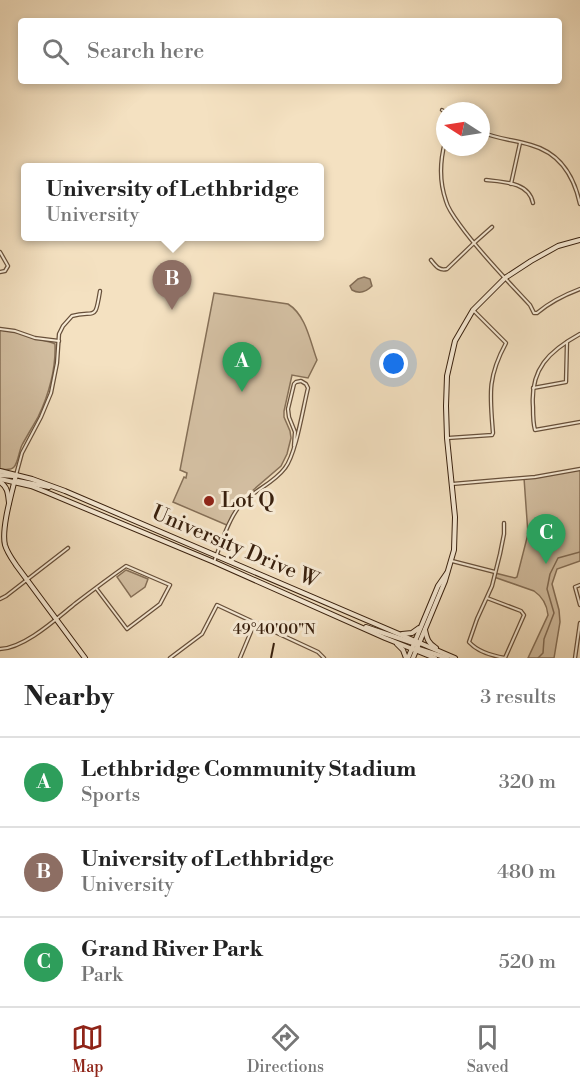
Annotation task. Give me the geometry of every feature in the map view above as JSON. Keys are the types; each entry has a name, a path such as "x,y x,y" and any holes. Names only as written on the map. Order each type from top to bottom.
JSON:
{"main road":[{"path":"392,640 402,648 407,658 416,646 452,561 456,528 446,406 447,376 455,341 473,310 505,278 558,246 580,240"},
{"path":"16,475 10,506 2,529 5,545 26,579 85,658"},
{"name":"University Drive W","path":"0,477 16,475 55,487 395,633 416,646"},
{"path":"0,477 7,490 10,506"},
{"name":"University Drive W","path":"0,477 46,492 392,640 455,658"},
{"path":"15,482 55,487"},
{"path":"342,618 447,658"},
{"path":"395,633 406,634 424,628"},
{"path":"424,628 430,644 455,658"},
{"path":"416,646 425,654 435,658"},
{"path":"416,646 415,658 425,654"}],"street":[{"path":"490,136 541,148 552,154 561,162 573,180 580,204"},
{"path":"511,184 520,143"},
{"path":"443,156 442,190 446,203 474,243 536,313 552,302 580,289"},
{"path":"486,180 521,187 529,192 533,203"},
{"path":"431,260 438,268 447,269 492,227"},
{"path":"0,252 8,266 0,272"},
{"path":"16,475 22,453 51,393 61,330 75,315 93,314 96,311 100,291"},
{"path":"447,438 492,435 493,433 490,399 492,381 497,360 506,343 473,310"},
{"path":"0,329 35,338 59,340"},
{"path":"580,334 546,359 536,375 532,396 535,430 580,422"},
{"path":"533,388 566,382 567,342"},
{"path":"214,562 236,511 246,500 278,476 289,461 294,446 308,388 301,381 294,384 288,406 289,417 295,432 294,446"},
{"path":"452,484 535,477 580,469"},
{"path":"488,598 521,611 524,615 505,658 485,652 472,646 469,642 488,598 500,554 504,523"},
{"path":"0,599 68,548"},
{"path":"452,561 495,572"},
{"path":"0,649 6,649 32,637 56,618 96,588 126,566 170,585 160,604 127,629 96,588"},
{"path":"580,585 575,587 580,605"},
{"path":"170,658 202,634 217,605 318,652 324,658"},
{"path":"240,658 255,622"},
{"path":"575,658 580,623"}],"shaded area":[{"path":"364,277 370,279 372,286 362,292 352,290 350,286"},
{"path":"214,293 288,304 303,322 317,360 308,378 292,375 284,411 291,438 281,466 244,498 246,499 236,511 229,526 173,502 187,473 180,470"},
{"path":"0,330 20,333 55,344 53,372 45,400 22,445 15,465 7,469 0,469"},
{"path":"580,469 580,561 557,569 552,584 560,622 554,658 528,658 548,615 546,605 534,591 494,577 495,573 517,577 528,534 524,478"},
{"path":"126,570 148,579 145,587 131,597 117,577"}],"waterway":[{"path":"538,658 543,653 544,639 554,613 547,589 550,574 558,558 580,552"}],"place":[{"name":"University of Lethbridge","path":"172,310"},
{"name":"Lethbridge Community Stadium","path":"242,392"},
{"name":"Lot Q","path":"209,501"},
{"name":"Grand River Park","path":"546,564"}]}
